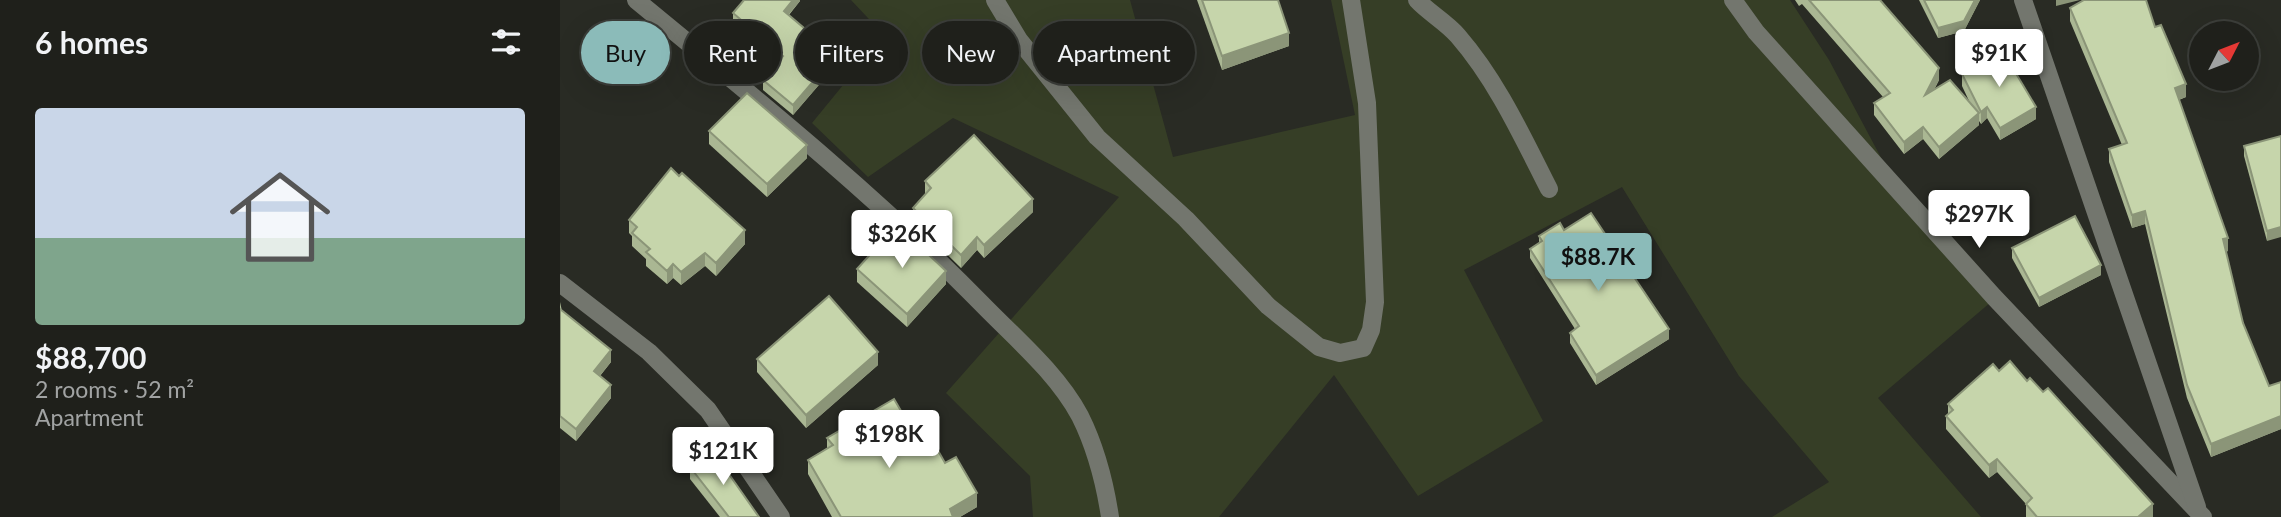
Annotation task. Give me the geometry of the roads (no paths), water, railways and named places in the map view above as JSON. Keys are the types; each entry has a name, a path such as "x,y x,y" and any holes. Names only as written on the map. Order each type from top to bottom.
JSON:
{"street":[{"path":"636,0 833,161 919,240 1027,350 1079,415 1091,444 1110,517"},
{"path":"995,0 1019,40 1097,137 1186,219 1289,325 1319,348 1340,353 1363,348 1371,330 1375,302 1367,103 1350,0"},
{"path":"1417,0 1456,33 1475,57 1512,116 1549,189"},
{"path":"1734,0 1756,32 1994,297 2201,514"},
{"path":"2023,0 2201,514"},
{"path":"560,283 649,352 708,410 780,517"}]}
